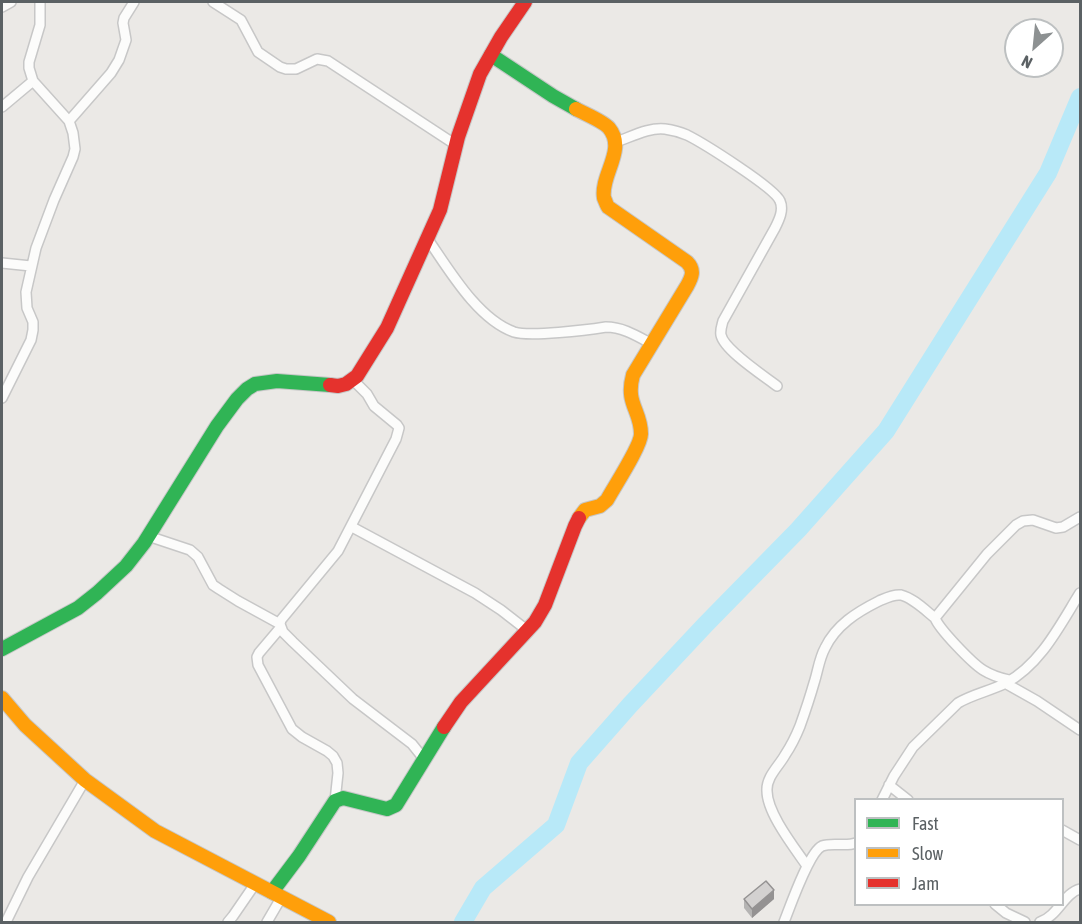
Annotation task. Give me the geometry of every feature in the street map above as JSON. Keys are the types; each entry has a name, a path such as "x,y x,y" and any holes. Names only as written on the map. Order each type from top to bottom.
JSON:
{"street":[{"path":"2,7 11,2"},
{"path":"2,398 31,340 33,322 26,301 26,292 31,266 75,148 69,121 33,81 29,68 40,25 40,2"},
{"path":"69,121 111,73 119,60 126,40 124,18 134,2"},
{"path":"213,2 241,20 258,52 280,67 296,69 317,59 328,61 456,145"},
{"path":"2,649 88,601 126,566 140,549 217,426 247,389 255,384 277,381 338,386 353,380 387,328 440,210 456,145 480,74 525,2"},
{"path":"335,801 343,798 387,809 393,807 399,801 441,730 468,692 535,622 582,513 600,506 607,500 640,441 640,424 630,391 634,373 693,273 692,266 687,262 606,205 604,194 616,142 614,133 608,127 553,96 491,55"},
{"path":"2,107 33,81"},
{"path":"616,142 656,129 686,135 704,144 765,185 780,200 782,213 776,228 723,321 721,329 721,336 727,347 777,386"},
{"path":"427,238 474,303 494,320 512,331 536,333 615,327 652,344"},
{"path":"2,263 31,266"},
{"path":"267,922 277,895 298,856 335,801 338,772 333,756 292,729 258,665 257,657 280,626 281,620 338,551 396,439 399,428 374,406 367,394 353,380"},
{"path":"935,618 987,554 1016,525 1023,521 1033,520 1056,528 1080,517"},
{"path":"352,527 475,593 501,609 528,631"},
{"path":"148,536 190,550 198,556 213,585 280,626 293,642 353,699 412,744 423,759"},
{"path":"883,798 913,747 958,703 1007,682 1033,663 1054,636 1080,593"},
{"path":"807,866 772,811 768,801 767,785 799,727 825,648 830,639 847,621 863,609 890,596 903,596 935,618 939,626 977,666 1007,682 1080,730"},
{"path":"2,701 85,780 166,838 329,922"},
{"path":"6,922 28,877 85,780"},
{"path":"889,785 905,798"},
{"path":"1064,831 1080,840"},
{"path":"784,922 807,866 817,850 828,845 854,843"},
{"path":"228,922 255,884"},
{"path":"1064,903 1074,891 1080,890"},
{"path":"997,906 1025,922"},
{"path":"1040,922 1055,914 1062,906"}],"building":[{"path":"766,881 774,890 752,909 744,899"}],"waterway":[{"path":"463,922 483,888 556,825 579,763 705,625 798,530 886,431 1048,173 1080,97"}],"traffic: fast":[{"path":"491,55 576,109"},
{"path":"2,649 78,608 126,566 144,543 217,426 247,389 255,384 277,381 330,385"},
{"path":"272,892 335,801 343,798 387,809 396,805 444,727"}],"traffic: slow":[{"path":"576,109 606,125 614,136 614,154 604,189 604,198 608,206 687,262 692,274 633,375 631,393 641,434 637,448 607,500 600,506 585,510 579,518"},
{"path":"2,698 25,725 85,780 155,831 329,922"}],"traffic: jam":[{"path":"330,385 346,384 357,376 387,328 440,210 458,137 480,74 501,37 525,2"},
{"path":"444,727 461,702 535,622 545,605 579,518"}]}
